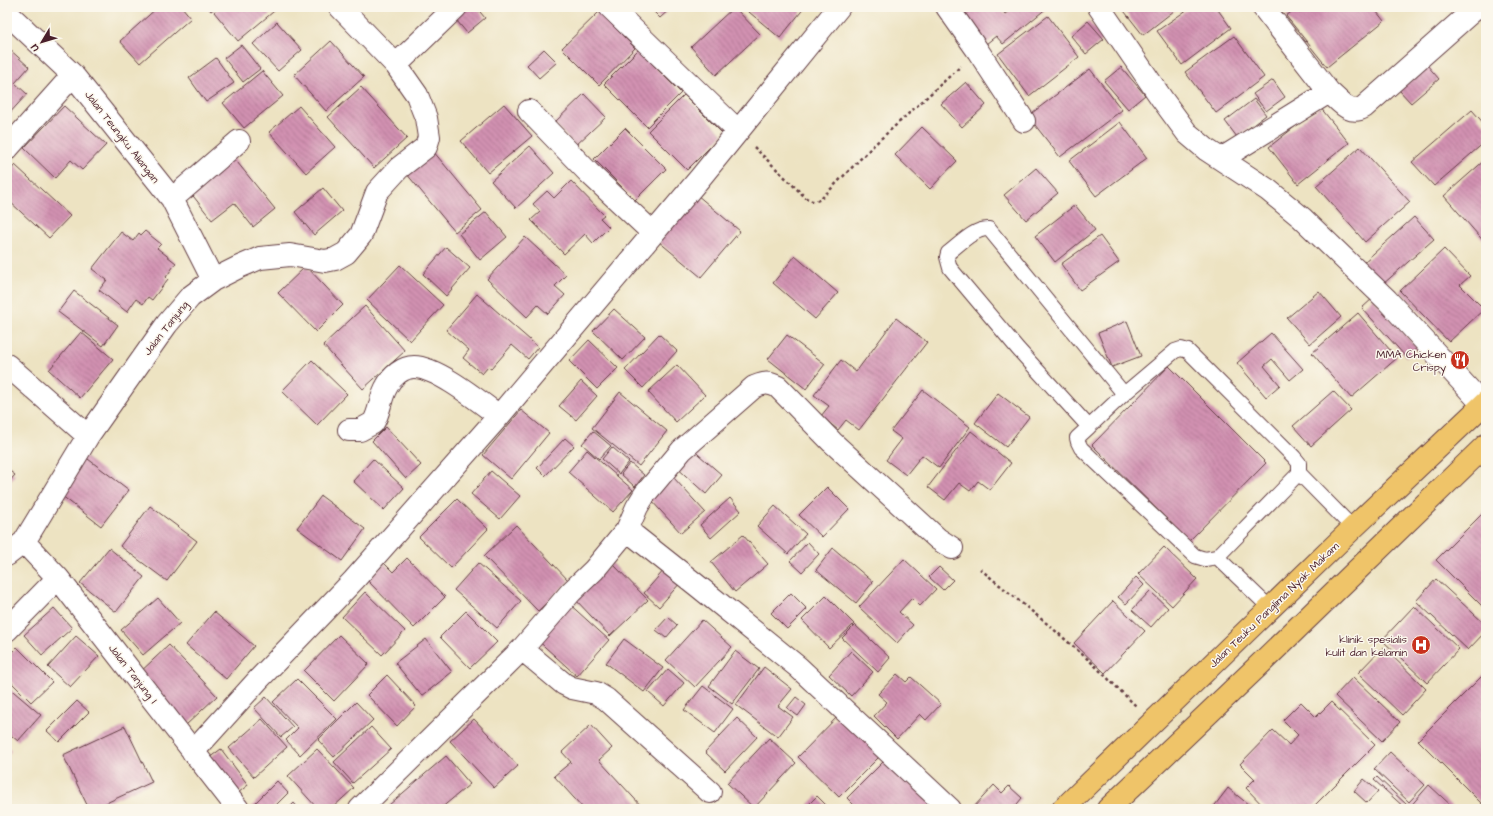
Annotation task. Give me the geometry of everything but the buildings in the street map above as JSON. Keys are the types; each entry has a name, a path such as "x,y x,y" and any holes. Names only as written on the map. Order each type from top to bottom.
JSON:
{"main road":[{"name":"Jalan Teuku Panglima Nyak Makam","path":"1063,809 1353,528 1485,405"},
{"path":"1108,809 1486,445"}],"street":[{"path":"340,7 396,65 456,7"},
{"path":"610,7 737,130"},
{"path":"193,752 258,680 354,580 499,416 653,233 839,7"},
{"path":"947,7 1024,121"},
{"path":"1099,7 1187,133 1207,150 1268,190 1302,218 1387,300 1485,405"},
{"path":"1263,7 1329,92 1344,106 1352,110 1359,110 1364,107 1477,7"},
{"name":"Jalan Teungku Aliangan","path":"7,13 73,75 172,200 213,280"},
{"name":"Jalan Tanjung","path":"15,549 88,436 167,324 190,297 213,280 260,258 290,255 324,261 335,259 346,252 361,235 377,192 399,168 426,147 428,142 429,137 426,118 422,106 417,95 396,65"},
{"path":"7,148 73,75"},
{"path":"1221,159 1329,92"},
{"path":"529,111 589,173 653,233"},
{"path":"172,200 239,141"},
{"path":"7,365 88,436"},
{"path":"349,430 360,430 373,423 387,385 400,371 414,367 425,369 448,380 499,416"},
{"path":"360,809 522,649 571,592 604,559 627,530 637,507 645,494 682,450 754,387 764,383 778,386 832,442 938,539 952,548"},
{"path":"627,530 798,667 950,809"},
{"name":"Jalan Tanjung I","path":"15,549 58,578 238,809"},
{"path":"7,630 58,578"},
{"path":"522,649 564,684 572,688 596,693 606,699 710,792"}],"lane":[{"path":"1089,427 1018,349 950,268 947,257 948,253 973,234 984,228 989,229 1124,394"},
{"path":"1181,349 1188,351 1294,457 1299,463 1299,473 1217,557 1205,559 1195,556 1081,448 1078,442 1077,438 1124,394 1175,351 1181,349"},
{"path":"1299,473 1353,528"},
{"path":"1217,557 1270,608"}],"path":[{"path":"737,130 806,198 816,201 826,194 874,145 978,51"},
{"path":"980,568 1092,663 1152,722"}],"place":[{"name":"MMA Chicken Crispy","path":"1460,360"},
{"name":"klinik spesialis kulit dan kelamin","path":"1421,645"}]}
